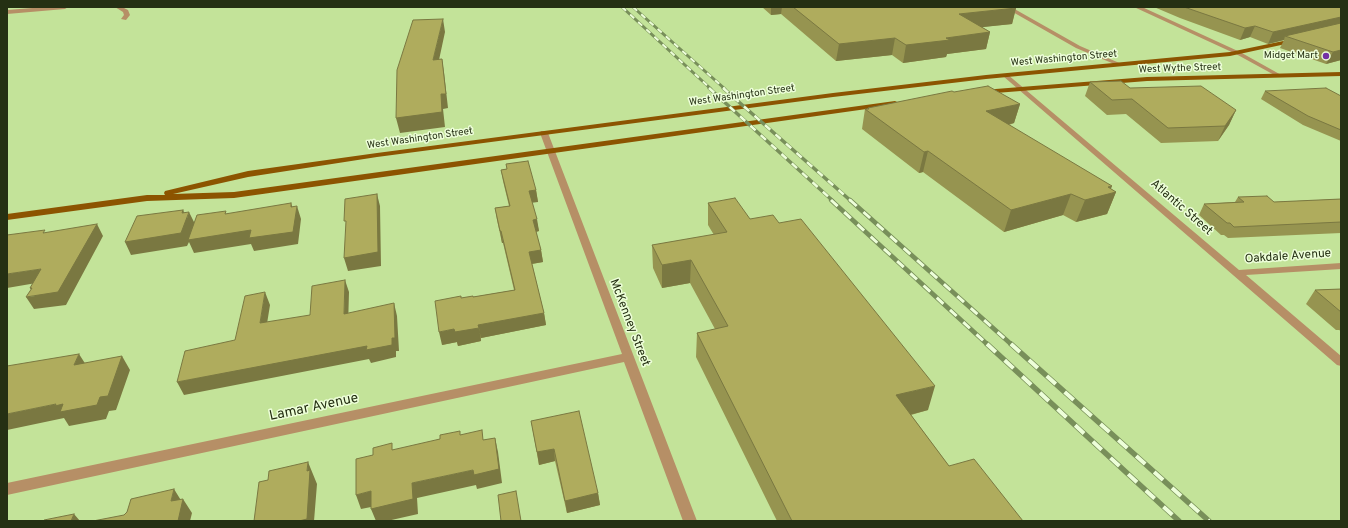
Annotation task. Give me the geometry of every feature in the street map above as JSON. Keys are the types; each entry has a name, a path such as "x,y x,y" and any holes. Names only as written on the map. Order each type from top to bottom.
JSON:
{"main road":[{"name":"West Washington Street","path":"147,198 248,174 544,133 833,95 1005,75 1238,53 1298,40"},
{"name":"West Wythe Street","path":"1020,88 1147,79 1341,74"},
{"path":"975,93 1020,88"},
{"name":"West Washington Street","path":"7,216 147,198 234,195 907,101"}],"street":[{"path":"7,12 64,7"},
{"path":"118,7 126,11 127,15 124,19"},
{"path":"1007,7 1060,36 1078,48 1121,65"},
{"path":"1137,7 1238,53 1280,76"},
{"name":"Atlantic Street","path":"1005,75 1341,362"},
{"name":"McKenney Street","path":"544,133 690,521"},
{"name":"Oakdale Avenue","path":"1237,273 1341,266"},
{"name":"Lamar Avenue","path":"7,489 338,418 629,358"}],"building":[{"path":"793,7 1016,8 959,14 990,32 946,38 950,40 906,45 895,38 839,44"},
{"path":"1184,7 1341,7 1341,17 1273,32 1255,26 1245,28"},
{"path":"443,19 433,60 442,59 446,94 441,94 442,112 396,118 397,70 413,20"},
{"path":"1341,23 1341,50 1333,52 1285,36"},
{"path":"1121,81 1130,88 1201,86 1236,110 1225,126 1168,128 1132,99 1112,100 1090,82"},
{"path":"988,86 1020,104 986,111 1112,186 1108,187 1116,192 1085,200 1071,194 1011,210 928,151 924,152 865,109 952,91 954,92"},
{"path":"1326,88 1341,96 1341,130 1308,116 1265,91"},
{"path":"528,161 536,190 529,191 537,219 533,220 541,250 529,252 544,313 478,325 479,328 455,332 454,329 439,332 435,301 461,296 461,298 473,297 515,290 495,208 510,206 501,170 507,169 506,164"},
{"path":"377,194 378,252 344,258 346,221 344,221 345,199"},
{"path":"1267,196 1274,202 1341,199 1341,222 1234,227 1204,204 1244,202 1238,197"},
{"path":"735,198 750,219 773,215 779,223 801,219 935,386 896,395 949,466 974,459 1023,521 792,521 697,333 728,326 691,260 662,265 652,245 727,232 708,203"},
{"path":"291,203 291,207 297,206 293,232 249,238 251,230 188,240 197,215 226,211 225,214"},
{"path":"183,210 182,213 189,212 181,233 125,242 137,216"},
{"path":"97,224 58,292 26,297 41,269 7,274 7,235 45,230 43,233"},
{"path":"345,280 344,314 394,303 395,338 392,338 392,345 366,350 367,346 177,382 185,351 235,340 245,296 265,292 260,323 310,315 312,286"},
{"path":"1341,289 1341,312 1315,290"},
{"path":"79,354 74,365 122,356 108,396 100,397 97,405 60,412 63,404 55,406 56,404 7,414 7,366"},
{"path":"579,411 598,493 565,501 554,449 537,452 531,421"},
{"path":"482,430 483,440 495,438 499,469 474,475 473,470 412,483 413,499 371,509 371,491 356,495 356,459 373,455 373,448 392,443 392,450 440,439 440,435 460,431 460,435"},
{"path":"308,462 307,471 310,470 307,519 299,521 254,521 259,482 268,480 269,471"},
{"path":"174,489 171,501 183,499 178,521 93,521 124,515 127,512 131,499"},
{"path":"516,491 521,521 501,521 498,495"},
{"path":"74,514 71,521 43,521 44,520"}],"railway":[{"path":"622,7 711,89"},
{"path":"633,7 725,89"},
{"path":"709,88 833,201"},
{"path":"723,88 851,201"},
{"path":"831,200 988,345"},
{"path":"850,200 1012,345"},
{"path":"987,344 1179,521"},
{"path":"1011,344 1209,521"}],"place":[{"name":"Midget Mart","path":"1326,56"}]}
